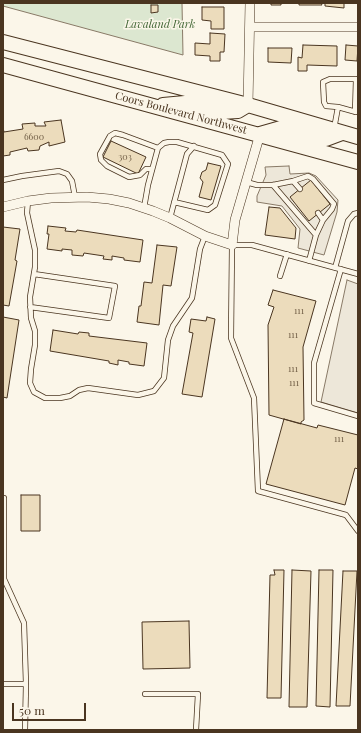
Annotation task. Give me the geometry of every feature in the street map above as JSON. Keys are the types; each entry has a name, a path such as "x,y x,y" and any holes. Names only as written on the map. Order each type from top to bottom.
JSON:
{"main road":[{"name":"Coors Boulevard Northwest","path":"3,42 248,105 358,137"},
{"name":"Coors Boulevard Northwest","path":"3,65 358,162"},
{"path":"155,106 185,103 221,112 238,111 248,105"},
{"path":"260,134 280,128 326,139 338,132"}],"street":[{"path":"248,105 250,3"},
{"path":"250,27 358,27"},
{"path":"3,207 28,201 52,198 75,197 109,199 144,208 170,218 205,236 232,245 235,220 260,134"}],"lane":[{"path":"330,79 356,79 356,112 338,107 326,106 324,102 324,82 330,79"},
{"path":"338,107 338,132"},
{"path":"152,169 146,169 140,176 129,177 107,166 101,160 100,154 110,136 115,133 158,148"},
{"path":"144,208 158,148 164,143 169,142 194,146 222,155 228,164 215,205 208,210 174,202"},
{"path":"170,218 187,154 194,146"},
{"path":"3,180 59,171 68,174 72,181 75,197"},
{"path":"246,182 257,185 272,185 293,181 308,176 313,179 334,204 323,220 316,235 309,261"},
{"path":"293,181 300,189"},
{"path":"272,185 316,235"},
{"path":"28,201 27,213 35,250 34,274 30,297 30,318 35,332 35,345 30,369 30,383 34,392 45,398 70,396 79,390 88,388 138,395 154,391 164,378 168,340 173,326 192,298 200,249 205,236"},
{"path":"318,213 323,220"},
{"path":"358,213 354,214 348,221 338,269 314,362 314,403 358,416"},
{"path":"358,274 252,245 232,245 231,338 254,398 258,491 346,515 358,531"},
{"path":"280,276 287,254"},
{"path":"30,307 109,318 115,286 34,274"},
{"path":"3,498 4,579 24,624 26,684 25,730"},
{"path":"3,684 26,684"},
{"path":"145,694 198,694 196,730"}],"green space":[{"name":"Lavaland Park","path":"3,3 182,3 183,55 3,6"}],"shaded area":[{"path":"289,166 290,174 309,173 316,176 338,200 337,212 324,255 298,248 300,229 282,206 257,202 257,196 266,175 265,167"},
{"path":"347,280 358,284 358,413 321,402"}],"building":[{"path":"271,3 281,3 281,5 271,5"},
{"path":"299,3 321,3 322,5 299,5"},
{"path":"325,3 344,3 344,8 325,6"},
{"path":"151,5 158,5 158,12 151,13"},
{"path":"202,7 224,7 224,29 211,29 211,21 202,20"},
{"path":"210,33 225,34 224,52 220,52 220,61 210,61 210,56 195,55 195,43 210,44"},
{"path":"303,45 337,46 337,66 307,65 307,71 298,71 298,57 302,58"},
{"path":"346,45 358,46 357,61 345,60"},
{"path":"268,48 292,48 291,63 268,62"},
{"path":"61,120 65,142 49,146 49,142 40,146 39,150 28,151 27,148 10,152 10,155 3,156 3,128 4,132 23,129 22,124 35,123 35,126 46,126 44,122"},
{"path":"111,141 146,157 138,174 103,157"},
{"path":"208,163 221,166 211,200 199,197 203,182 200,178 202,172 206,170"},
{"path":"311,180 330,204 309,221 290,197"},
{"path":"269,207 280,208 296,228 295,239 265,235"},
{"path":"48,226 66,228 65,231 76,232 77,230 143,240 140,262 124,260 124,258 112,256 112,260 103,259 104,256 84,253 83,256 72,255 72,250 62,249 62,251 47,249 49,234 47,234"},
{"path":"3,227 20,229 15,260 17,261 9,306 3,305"},
{"path":"157,245 177,247 171,286 163,285 159,325 137,322 144,282 152,283"},
{"path":"273,290 316,301 303,347 304,420 301,424 269,415 268,325 274,307 268,305"},
{"path":"3,317 19,320 7,398 3,397"},
{"path":"207,317 215,319 202,397 182,394 193,333 189,332 191,319 206,321"},
{"path":"53,330 78,334 79,332 89,333 89,336 147,343 144,366 129,364 129,362 118,360 118,365 109,363 109,361 50,351"},
{"path":"284,419 317,428 318,425 358,435 358,469 355,468 345,505 266,484"},
{"path":"21,495 40,495 40,531 21,531"},
{"path":"274,570 284,570 281,698 267,698 270,575 275,575"},
{"path":"292,570 311,571 307,707 289,707"},
{"path":"319,570 333,570 330,707 316,706"},
{"path":"343,571 357,571 350,706 336,706"},
{"path":"189,621 190,668 143,669 142,622"}]}
